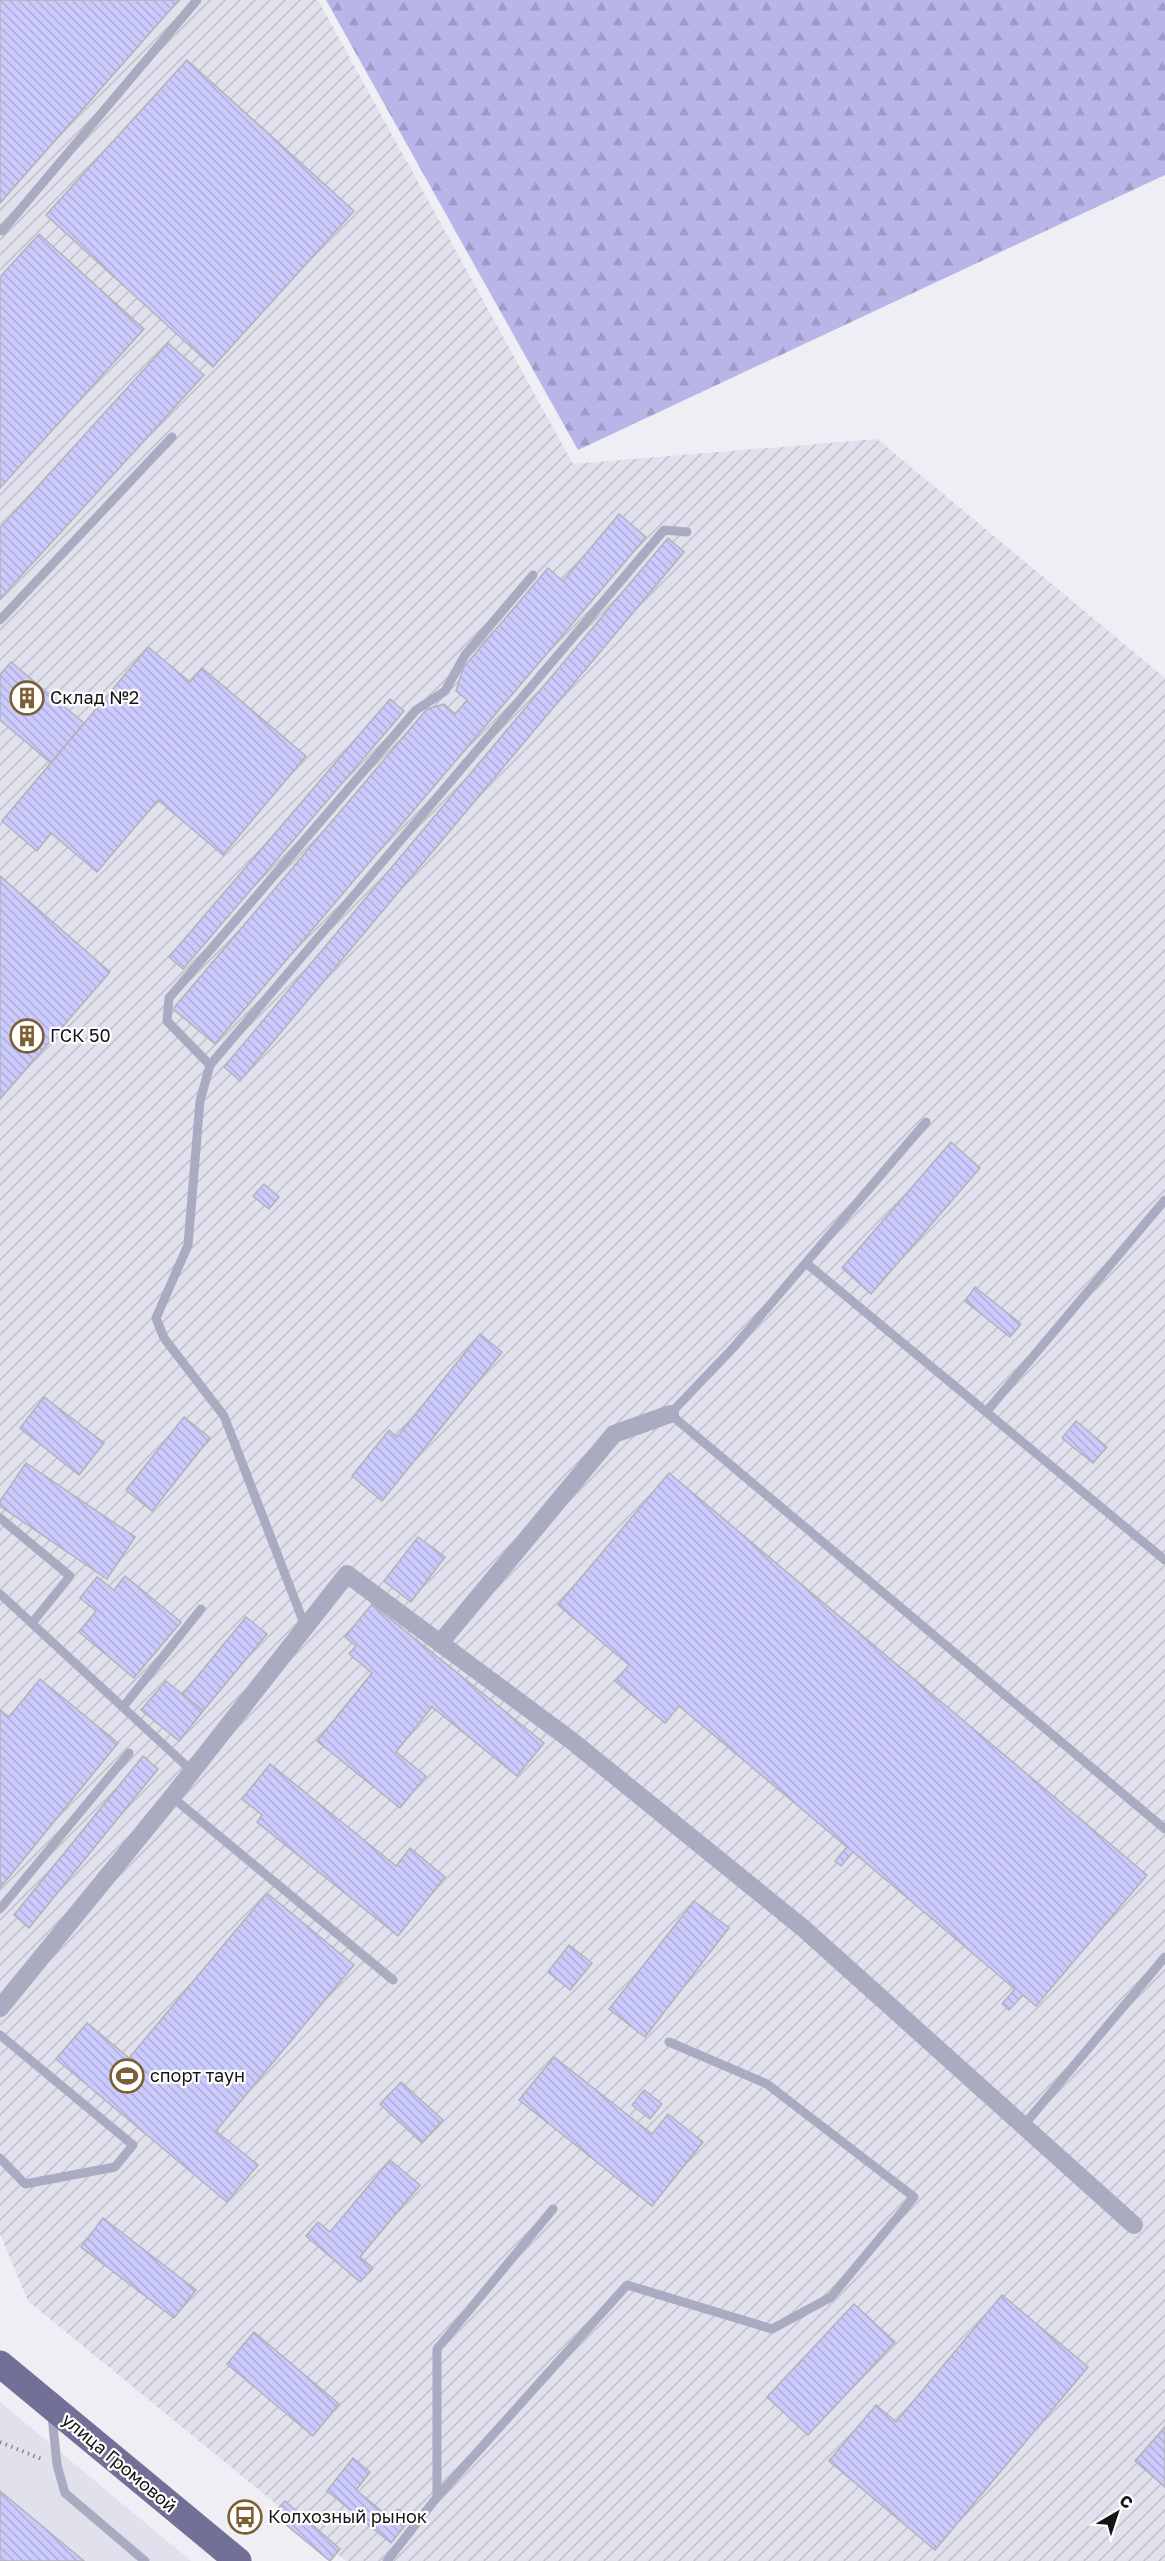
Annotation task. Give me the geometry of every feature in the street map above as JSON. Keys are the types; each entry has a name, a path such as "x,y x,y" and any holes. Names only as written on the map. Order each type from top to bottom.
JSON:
{"main road":[{"name":"улица Громовой","path":"0,2364 238,2561"}],"street":[{"path":"440,1643 614,1434 670,1413"},
{"path":"0,2008 172,1797 347,1574 572,1741 803,1928 1134,2225"}],"lane":[{"path":"1,231 197,0"},
{"path":"0,620 172,437"},
{"path":"305,1626 224,1416 164,1338 156,1318 188,1245 200,1101 210,1065 664,530 687,532"},
{"path":"210,1065 167,1021 169,998 416,710 445,691 465,655 532,575"},
{"path":"926,1122 734,1347 670,1413 1165,1829"},
{"path":"987,1412 1165,1200"},
{"path":"806,1263 1165,1560"},
{"path":"0,1518 70,1576 32,1623"},
{"path":"0,1594 192,1771"},
{"path":"123,1707 201,1609"},
{"path":"0,1910 129,1753"},
{"path":"172,1797 393,1980"},
{"path":"1024,2126 1165,1957"},
{"path":"0,2036 134,2145 115,2168 25,2184 0,2158"},
{"path":"387,2561 437,2497 627,2285 772,2329 831,2297 914,2197 767,2084 669,2042"},
{"path":"437,2497 437,2349 553,2209"},
{"path":"51,2407 57,2465 65,2493 145,2561"}],"path":[{"path":"0,2442 57,2465"}],"shaded area":[{"path":"0,0 318,0 573,464 877,439 1165,678 1165,2561 346,2561 28,2301 0,2234"},
{"path":"0,2402 191,2561 0,2561"}],"green space":[{"path":"326,0 1165,0 1165,175 578,450"}],"building":[{"path":"0,0 179,0 0,203"},
{"path":"187,60 354,211 213,367 46,215"},
{"path":"39,234 144,329 0,488 0,277"},
{"path":"168,343 204,375 0,599 0,528"},
{"path":"619,514 646,537 215,1044 173,1009 427,709 444,704 455,714 467,700 456,691 463,668 548,568 563,581"},
{"path":"668,538 684,552 240,1081 224,1067"},
{"path":"148,647 190,682 202,668 306,756 223,855 158,800 97,872 51,833 37,851 2,821"},
{"name":"Склад №2","path":"11,662 84,723 51,763 0,720 0,675"},
{"path":"390,699 404,711 183,969 169,957"},
{"name":"ГСК 50","path":"0,876 110,972 0,1099"},
{"path":"951,1142 980,1168 871,1294 842,1268"},
{"path":"264,1184 279,1197 269,1209 253,1196"},
{"path":"975,1287 1021,1324 1010,1337 965,1301"},
{"path":"480,1334 502,1352 382,1501 352,1476 389,1430 397,1437"},
{"path":"44,1397 104,1443 79,1475 20,1428"},
{"path":"184,1417 210,1438 152,1511 126,1490"},
{"path":"1076,1421 1107,1447 1093,1463 1062,1438"},
{"path":"26,1463 135,1537 107,1579 0,1506 0,1501"},
{"path":"669,1473 1147,1875 1036,2006 1023,1995 1009,2010 1002,2004 1015,1989 853,1852 841,1866 835,1861 847,1847 679,1706 665,1723 615,1681 629,1665 558,1605"},
{"path":"418,1537 445,1557 411,1602 384,1581"},
{"path":"125,1576 181,1622 134,1678 79,1632 96,1611 80,1598 97,1577 114,1590"},
{"path":"372,1604 544,1743 517,1776 432,1707 396,1752 426,1776 400,1808 317,1741 372,1673 349,1654 356,1646 345,1637"},
{"path":"246,1617 267,1634 203,1711 183,1694"},
{"path":"40,1679 118,1743 0,1888 0,1710 9,1717"},
{"path":"166,1681 203,1711 179,1741 141,1710"},
{"path":"143,1756 158,1769 29,1928 14,1915"},
{"path":"270,1764 396,1866 410,1848 445,1877 398,1936 257,1822 262,1815 242,1799"},
{"path":"267,1893 354,1965 216,2131 258,2165 227,2202 56,2059 87,2023 129,2058"},
{"path":"694,1901 729,1928 645,2037 609,2009"},
{"path":"569,1945 592,1963 570,1990 548,1972"},
{"path":"554,2057 652,2134 668,2114 703,2142 652,2206 519,2100"},
{"path":"401,2082 443,2120 422,2143 380,2104"},
{"path":"644,2090 662,2104 650,2119 632,2105"},
{"path":"390,2160 420,2185 360,2257 373,2268 360,2282 306,2236 318,2222 330,2232"},
{"path":"103,2218 196,2290 174,2318 81,2247"},
{"path":"1002,2295 1088,2367 935,2550 829,2461 876,2405 896,2422"},
{"path":"854,2304 895,2342 808,2435 767,2397"},
{"path":"254,2332 339,2404 313,2436 227,2364"},
{"path":"1165,2427 1165,2487 1135,2461"},
{"path":"353,2458 370,2472 356,2490 390,2518 398,2509 410,2519 391,2543 327,2491"},
{"path":"0,2491 84,2561 0,2561"},
{"path":"285,2501 340,2549 330,2561 273,2514"}],"place":[{"name":"Склад №2","path":"27,698"},
{"name":"ГСК 50","path":"27,1036"},
{"name":"спорт таун","path":"127,2076"},
{"name":"Колхозный рынок","path":"245,2517"}]}
